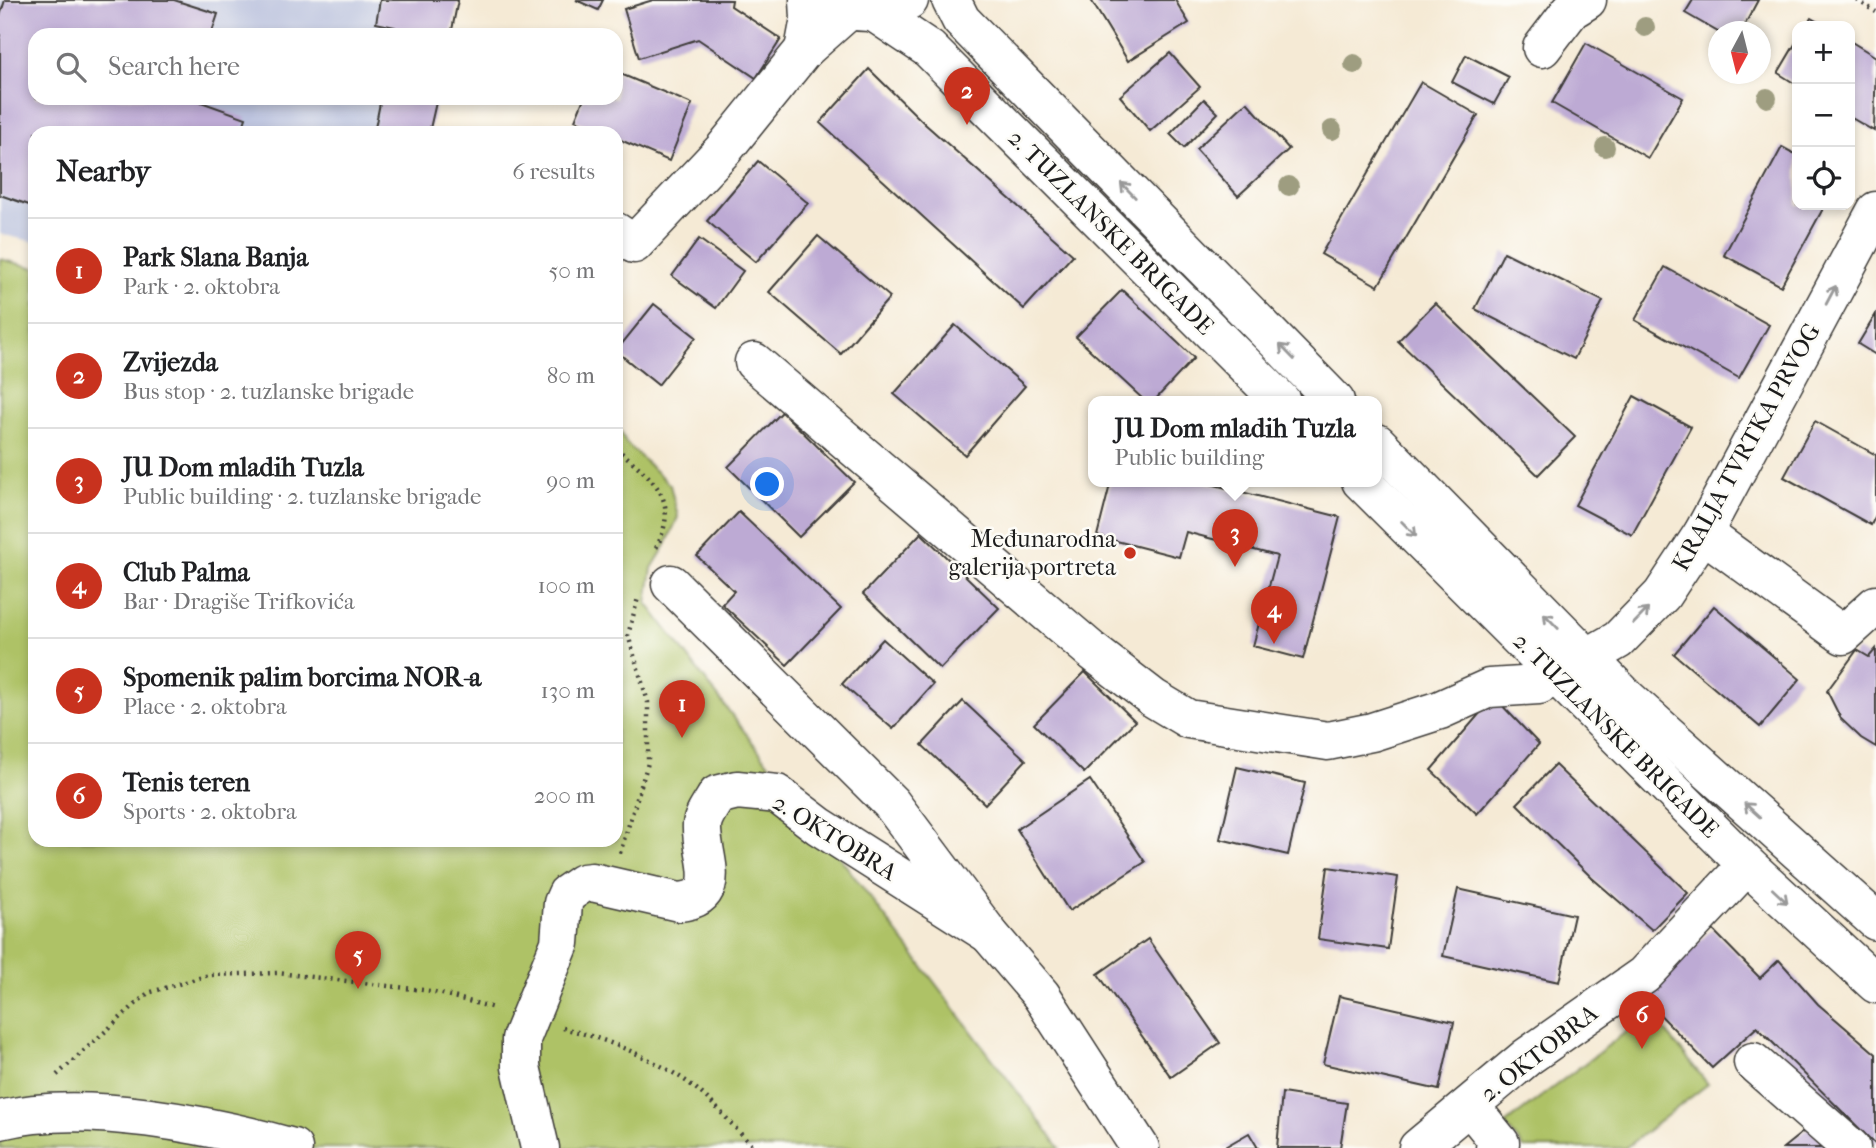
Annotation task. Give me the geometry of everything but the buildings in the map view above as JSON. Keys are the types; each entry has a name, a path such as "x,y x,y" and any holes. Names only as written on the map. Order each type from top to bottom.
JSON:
{"street":[{"path":"804,50 810,18 810,0"},
{"name":"2. TUZLANSKE BRIGADE","path":"951,0 961,20 1330,396"},
{"path":"1542,48 1571,10 1587,0"},
{"path":"623,236 635,244 724,149 804,50 864,6"},
{"name":"2. TUZLANSKE BRIGADE","path":"864,6 929,49 1275,396"},
{"name":"KRALJA TVRTKA PRVOG","path":"754,362 1092,651 1153,698 1188,719 1328,741 1372,732 1440,710 1489,688 1539,685 1618,640 1662,595 1703,533 1876,211"},
{"name":"2. TUZLANSKE BRIGADE","path":"1382,449 1747,866 1876,984"},
{"name":"2. TUZLANSKE BRIGADE","path":"1368,487 1572,667 1629,700 1876,921"},
{"path":"1703,533 1843,635 1876,605"},
{"name":"2. OKTOBRA","path":"654,578 891,803 989,934 1041,995 1140,1148"},
{"name":"2. OKTOBRA","path":"540,1148 521,1067 521,1039 527,1018 560,943 563,903 567,894 583,883 610,886 679,902 691,901 706,887 708,878 702,828 717,796 737,790 777,794 819,826 989,934"},
{"name":"2. OKTOBRA","path":"1418,1148 1527,1057 1644,975 1747,866"},
{"path":"1753,1062 1852,1148"},
{"path":"1471,1106 1500,1146"},
{"path":"0,1121 50,1114 163,1120 209,1126 293,1148"}],"path":[{"path":"1857,0 1876,12"},
{"path":"623,454 653,480 665,502 668,518 654,578 628,635 648,702 648,763 623,844"},
{"path":"610,886 622,847"},
{"path":"50,1081 148,993 209,975 278,973 431,991 527,1018"},
{"path":"598,1037 684,1079 721,1112 754,1148"}],"shaded area":[{"path":"0,0 458,0 452,28 28,28 28,105 435,105 431,126 28,126 28,240 0,234"}],"green space":[{"path":"0,259 28,266 28,847 623,847 623,437 626,443 670,485 678,517 652,568 647,603 1060,1148 0,1148"},
{"path":"1651,1013 1708,1084 1625,1148 1524,1148 1505,1124"}],"place":[{"name":"Zvijezda","path":"967,125"},
{"name":"Međunarodna galerija portreta","path":"1130,553"},
{"name":"JU Dom mladih Tuzla","path":"1235,567"},
{"name":"Club Palma","path":"1274,644"},
{"name":"Park Slana Banja","path":"682,738"},
{"name":"Spomenik palim borcima NOR-a","path":"358,989"},
{"name":"Tenis teren","path":"1642,1049"}]}
